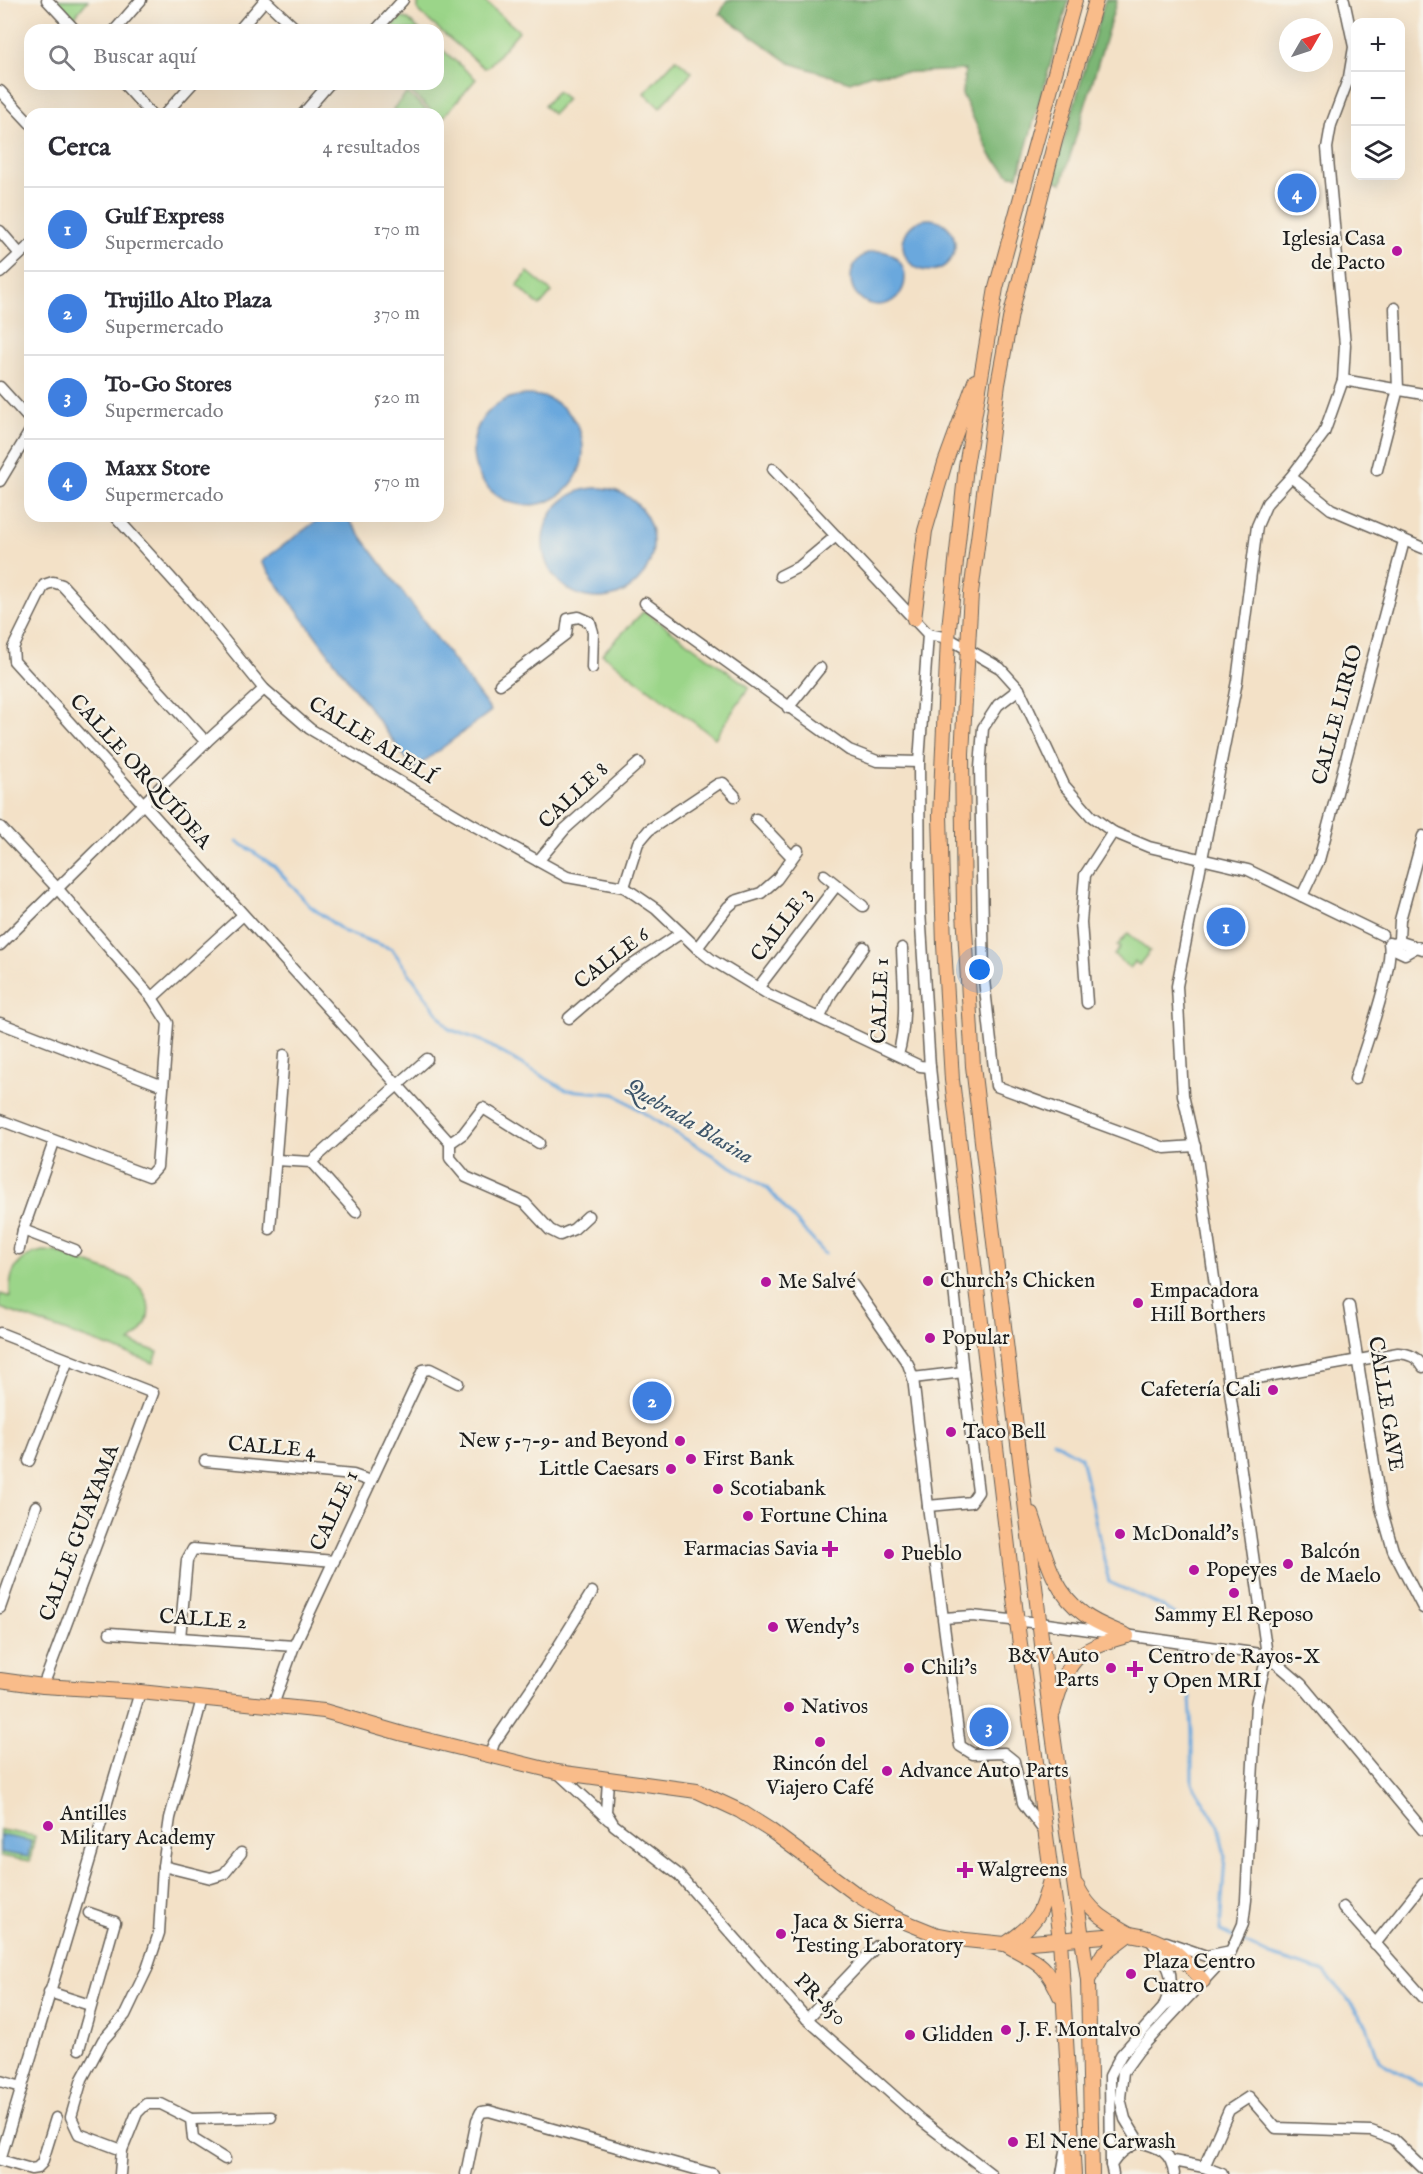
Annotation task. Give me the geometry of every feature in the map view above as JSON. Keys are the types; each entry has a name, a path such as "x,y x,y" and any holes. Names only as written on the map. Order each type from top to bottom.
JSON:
{"main road":[{"path":"1074,2174 1060,1939 1048,1835 1017,1622 952,1080 944,945 940,816 948,638 966,466 996,288 1075,0"},
{"path":"1092,2174 1088,1980 1051,1720 973,1066 964,890 962,754 971,593 998,384 1011,314 1055,141 1096,0"},
{"path":"914,619 928,522 967,399 984,360"},
{"path":"1023,1486 1049,1570 1060,1590 1086,1616 1126,1636"},
{"path":"1051,1720 1064,1675 1076,1659 1097,1644 1126,1636"},
{"path":"0,1680 43,1686 140,1692 324,1711 403,1734 556,1772 697,1791 740,1811 770,1830 856,1894 893,1917 935,1934 976,1942 1005,1944 1130,1934 1149,1936 1172,1949 1203,1981"},
{"path":"1005,1944 1036,1920 1045,1900 1052,1872"},
{"path":"1072,1876 1092,1910 1130,1934"},
{"path":"1088,1980 1103,1954 1130,1934"},
{"path":"1005,1944 1044,1967 1052,1978 1064,2006"}],"street":[{"path":"47,0 69,24"},
{"path":"120,24 141,0"},
{"path":"244,24 265,0 291,24"},
{"path":"381,24 403,0"},
{"path":"1174,2174 1173,2161 1167,2154 1139,2142 1125,2119 1120,2098 1123,2072 1139,2050 1233,1948 1241,1930 1246,1900 1256,1704 1267,1655 1195,1146 1182,1095 1177,986 1237,681 1257,526 1267,503 1291,477 1324,433 1343,380 1345,345 1327,148 1331,125 1349,78 1354,47 1344,0"},
{"path":"129,90 146,108"},
{"path":"170,108 187,90"},
{"path":"308,108 324,90"},
{"path":"0,91 24,117"},
{"path":"0,231 20,254"},
{"path":"0,273 24,250"},
{"path":"1377,470 1398,389 1395,308"},
{"path":"1343,380 1423,394"},
{"path":"0,387 24,413"},
{"path":"0,481 24,440"},
{"path":"773,469 928,634 948,638 982,656 1000,668 1019,688 1064,785 1090,816 1113,832 1149,847 1248,870 1391,940 1405,954 1420,948"},
{"path":"1291,477 1331,509 1423,548"},
{"name":"CALLE ALELÍ","path":"120,522 199,609 264,689 310,729 567,877 624,887"},
{"path":"780,576 800,566 836,536"},
{"name":"CALLE LIRIO","path":"1302,896 1319,860 1404,541"},
{"name":"CALLE ORQUÍDEA","path":"206,742 62,585 53,582 44,585 13,648 14,661 242,916 450,1143"},
{"path":"645,603 849,750 877,761 919,762"},
{"path":"500,684 566,633 568,619 579,617 590,622 593,632 592,668"},
{"path":"928,634 919,762 920,911 930,1067 978,1492 971,1502 928,1506"},
{"path":"788,708 820,668"},
{"path":"1019,688 998,705 983,728 980,768 984,980 996,1086 1165,1148 1195,1146"},
{"path":"0,945 206,742 264,689"},
{"name":"CALLE 8","path":"538,861 565,829 639,763"},
{"path":"735,796 723,783 718,784 650,830 638,843 624,887 656,909 712,960 759,988 920,1066 930,1067"},
{"path":"697,948 728,907 735,901 761,893 777,879 795,854 756,819"},
{"path":"0,826 152,998 168,1023 157,1167 149,1176 0,1120"},
{"path":"1088,1003 1081,922 1085,875 1113,832"},
{"path":"1355,1078 1381,993 1391,940 1400,920 1421,851 1423,836"},
{"path":"824,874 863,906"},
{"name":"CALLE 3","path":"759,988 837,886"},
{"path":"152,998 242,916"},
{"name":"CALLE 6","path":"569,1018 622,972 681,933"},
{"path":"820,1017 831,994 864,947"},
{"name":"CALLE 1","path":"898,1055 901,1044 904,997 902,948"},
{"path":"0,1023 163,1086"},
{"path":"270,1229 284,1055"},
{"path":"276,1160 311,1162 427,1059"},
{"path":"539,1143 483,1108 463,1134 450,1143 450,1158 466,1178 525,1203 550,1230 560,1235 574,1229 588,1216"},
{"path":"19,1249 23,1230 54,1142"},
{"path":"311,1162 356,1212"},
{"path":"23,1230 75,1250"},
{"path":"853,1285 908,1364 913,1378 960,1746 973,1754 1004,1754 1014,1761 1023,1803 1048,1835"},
{"name":"CALLE GAVE","path":"1349,1306 1381,1508 1393,1550 1423,1608"},
{"path":"0,1333 68,1360 29,1461"},
{"path":"1229,1383 1398,1353 1410,1354 1423,1367"},
{"name":"CALLE GUAYAMA","path":"43,1686 153,1393 68,1360"},
{"name":"CALLE 1","path":"273,1706 294,1646 423,1370 430,1369 458,1383"},
{"path":"913,1378 963,1372"},
{"name":"CALLE 4","path":"205,1461 353,1475 370,1481"},
{"path":"0,1608 36,1506"},
{"path":"180,1638 187,1560 193,1550 334,1561"},
{"path":"490,1755 494,1743 545,1668 592,1592"},
{"path":"944,1618 972,1617 1040,1623 1267,1655 1301,1684 1422,1826"},
{"name":"CALLE 2","path":"110,1633 294,1646"},
{"path":"56,2118 42,2163 37,2168 31,2169 0,2160 140,1692"},
{"path":"122,2150 79,2134 71,2117 82,2079 103,2040 125,2015 147,1969 159,1933 163,1866 170,1818 202,1699"},
{"name":"PR-850","path":"556,1772 614,1825 680,1875 807,2019 921,2120 991,2174"},
{"path":"608,1780 606,1812 614,1825"},
{"path":"163,1866 211,1878 225,1874 241,1853"},
{"path":"1375,1944 1423,1884"},
{"path":"1343,1907 1423,1997"},
{"path":"79,2049 116,1922 89,1913"},
{"path":"1149,1936 1206,1956 1233,1948"},
{"path":"1149,1936 1171,1972 1170,1992 1164,2007"},
{"path":"807,2019 877,1946"},
{"path":"1112,2170 1110,2076 1120,2055 1164,2007 1203,1981"},
{"path":"49,1992 90,2005"},
{"path":"0,2081 22,2087"},
{"path":"1204,2167 1229,2110 1249,2097 1276,2128 1371,2131 1393,2139 1423,2168"},
{"path":"120,2174 122,2150 137,2113 146,2104 161,2104 192,2119 271,2116"},
{"path":"466,2174 477,2120 481,2112 489,2111 675,2169 713,2174"},
{"path":"192,2119 193,2139 225,2159"},
{"path":"1062,2174 1071,2122"},
{"path":"1112,2170 1116,2156 1139,2142"},
{"path":"1173,2161 1204,2167 1222,2174"}],"green space":[{"path":"53,0 88,0 72,20"},
{"path":"418,0 483,0 519,31 488,67 484,68 444,34 444,24 433,24 418,10"},
{"path":"727,0 1069,0 1018,176 1010,175 991,156 962,94 965,70 871,74 850,82 790,63 720,14"},
{"path":"1105,0 1117,0 1062,183 1052,180"},
{"path":"399,19 407,19 413,24 394,24"},
{"path":"444,51 476,79 444,116 444,108 428,108 409,90 444,90"},
{"path":"676,59 692,72 660,108 644,93"},
{"path":"557,91 567,99 553,114 544,106"},
{"path":"407,93 424,108 394,108"},
{"path":"528,272 552,292 540,306 517,286"},
{"path":"644,611 749,687 715,738 602,654"},
{"path":"1128,933 1150,951 1139,965 1135,962 1130,968 1114,955 1120,948 1117,946"},
{"path":"43,1251 57,1252 130,1279 138,1286 148,1302 149,1310 144,1327 130,1342 158,1352 154,1363 0,1308 0,1294 11,1297 11,1280 16,1266 27,1256"},
{"path":"0,1830 35,1836 30,1861 0,1856"}],"water":[{"path":"924,219 934,219 944,223 951,230 955,245 951,260 944,267 934,271 924,271 914,267 907,260 903,250 903,240 907,230 914,223"},
{"path":"873,251 883,251 893,255 901,263 905,278 901,293 893,301 883,305 873,305 863,301 855,293 851,283 851,273 855,263 863,255"},
{"path":"528,395 549,400 567,411 578,429 583,450 578,471 567,489 549,500 528,505 507,500 489,489 478,471 473,450 478,429 489,411 507,400"},
{"path":"598,488 619,493 637,504 648,522 653,543 648,564 637,582 619,593 598,598 577,593 559,582 548,564 543,543 548,522 559,504 577,493"},
{"path":"315,522 350,522 491,711 414,769 261,562"},
{"path":"0,1835 31,1841 28,1857 0,1852"}],"waterway":[{"name":"Quebrada Blasina","path":"237,841 274,866 310,906 345,932 392,949 449,1029 482,1041 566,1090 615,1094 767,1188 825,1254"},
{"name":"Quebrada Blasina","path":"1053,1441 1081,1457 1109,1582 1162,1606 1178,1617"},
{"name":"Quebrada Blasina","path":"1190,1697 1192,1783 1218,1825 1225,1856 1220,1931 1270,1955 1324,1972 1344,1994 1367,2026 1379,2061 1418,2083 1423,2083"}],"place":[{"name":"Maxx Store","path":"1297,193"},
{"name":"Iglesia Casa de Pacto","path":"1397,251"},
{"name":"Gulf Express","path":"1226,927"},
{"name":"Church's Chicken","path":"928,1281"},
{"name":"Me Salvé","path":"766,1282"},
{"name":"Empacadora Hill Borthers","path":"1138,1303"},
{"name":"Popular","path":"930,1338"},
{"name":"Cafetería Cali","path":"1273,1390"},
{"name":"Trujillo Alto Plaza","path":"652,1401"},
{"name":"Taco Bell","path":"951,1432"},
{"name":"New 5-7-9- and Beyond","path":"680,1441"},
{"name":"First Bank","path":"691,1459"},
{"name":"Little Caesars","path":"671,1469"},
{"name":"Scotiabank","path":"718,1489"},
{"name":"Fortune China","path":"748,1516"},
{"name":"McDonald's","path":"1120,1534"},
{"name":"Farmacias Savia","path":"830,1549"},
{"name":"Pueblo","path":"889,1554"},
{"name":"Balcón de Maelo","path":"1288,1564"},
{"name":"Popeyes","path":"1194,1570"},
{"name":"Sammy El Reposo","path":"1234,1593"},
{"name":"Wendy's","path":"773,1627"},
{"name":"Chili's","path":"909,1668"},
{"name":"B&V Auto Parts","path":"1111,1668"},
{"name":"Centro de Rayos-X y Open MRI","path":"1135,1669"},
{"name":"Nativos","path":"789,1707"},
{"name":"To-Go Stores","path":"989,1727"},
{"name":"Rincón del Viajero Café","path":"820,1742"},
{"name":"Advance Auto Parts","path":"887,1771"},
{"name":"Antilles Military Academy","path":"48,1826"},
{"name":"Walgreens","path":"965,1870"},
{"name":"Jaca & Sierra Testing Laboratory","path":"781,1934"},
{"name":"Plaza Centro Cuatro","path":"1131,1974"},
{"name":"J. F. Montalvo","path":"1006,2030"},
{"name":"Glidden","path":"910,2035"},
{"name":"El Nene Carwash","path":"1013,2142"}]}
